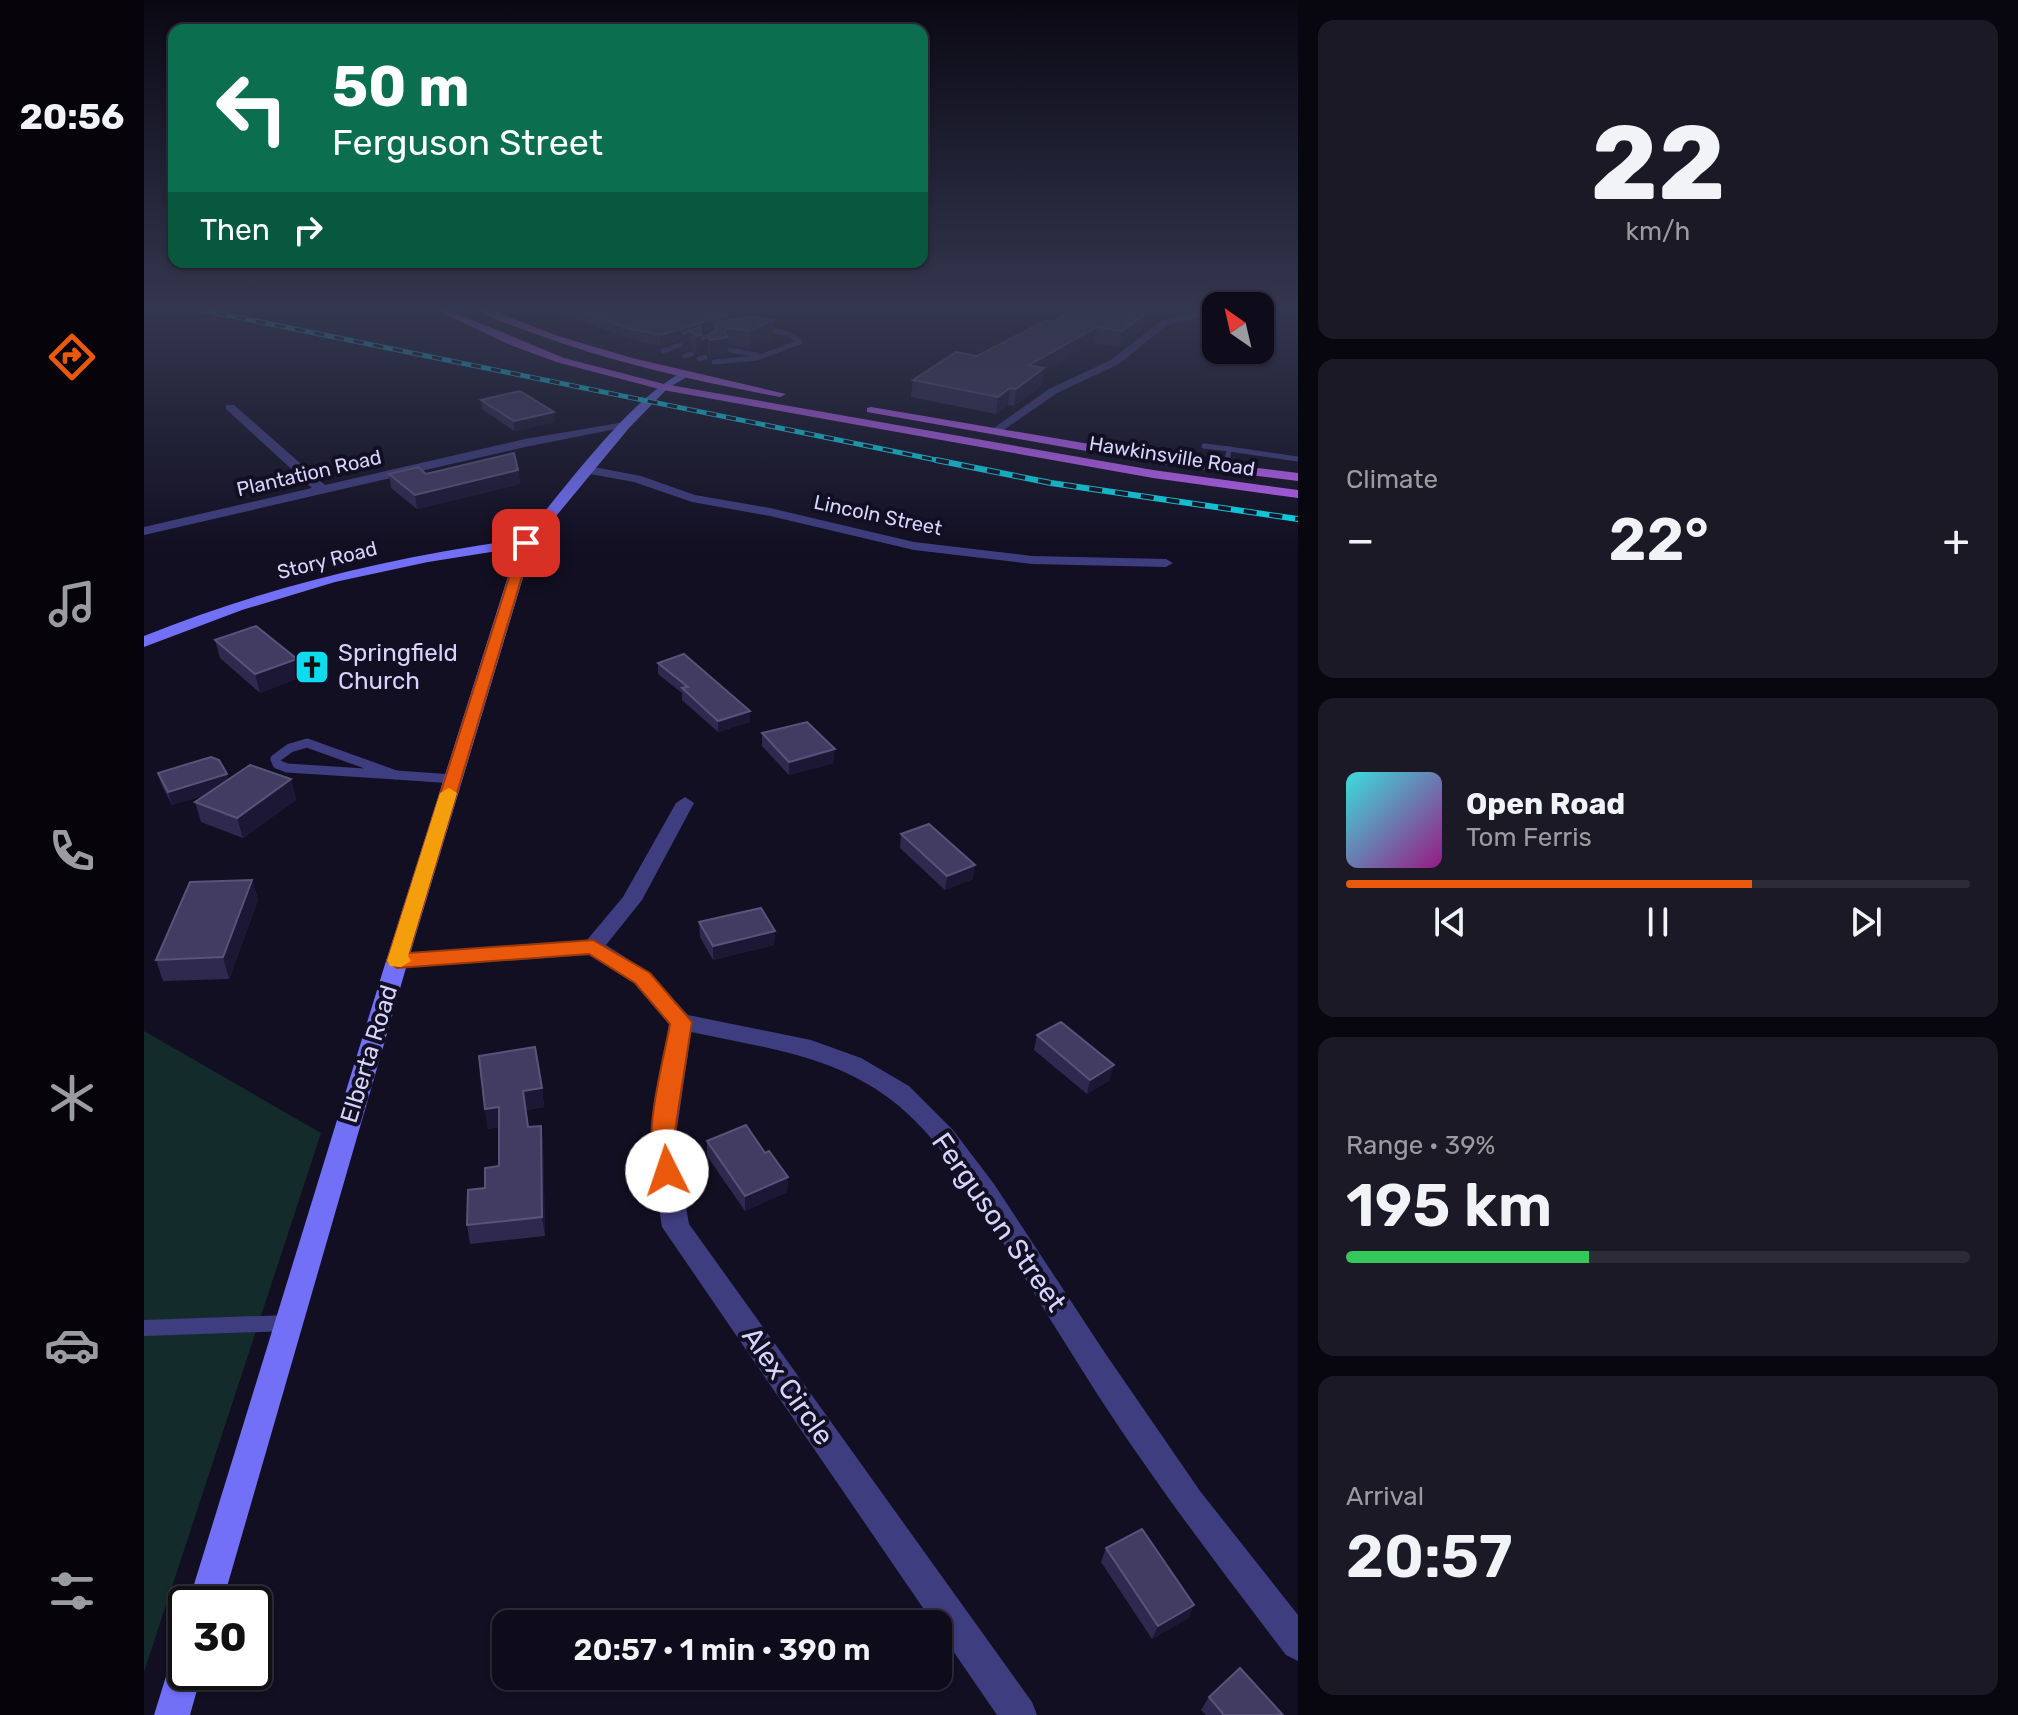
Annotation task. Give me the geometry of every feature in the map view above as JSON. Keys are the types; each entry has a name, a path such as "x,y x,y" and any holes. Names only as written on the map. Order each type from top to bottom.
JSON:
{"main road":[{"name":"Hawkinsville Road","path":"674,389 1153,474 1298,494"},
{"path":"755,389 794,396"},
{"name":"Hawkinsville Road","path":"856,407 1226,469 1298,477"}],"street":[{"name":"Elberta Road","path":"210,1586 397,961 526,543 625,426 661,389"},
{"path":"994,432 1057,389"},
{"path":"230,407 322,490"},
{"name":"Plantation Road","path":"144,531 525,443 625,426"},
{"name":"Lincoln Street","path":"588,470 637,479 692,498 770,512 914,546 1032,560 1166,563"},
{"name":"Story Road","path":"144,642 205,616 297,585 444,553 526,543"},
{"path":"593,947 632,900 685,803"},
{"path":"397,961 593,947 642,978 681,1022"},
{"name":"Ferguson Street","path":"681,1022 811,1049 853,1064 900,1093 944,1137 985,1192 1094,1363 1180,1489 1298,1643"},
{"name":"Alex Circle","path":"681,1022 662,1143 676,1227 1019,1715"},
{"path":"172,1715 179,1690"}],"lane":[{"path":"1204,446 1298,459"},
{"path":"1226,469 1229,449"},
{"path":"398,776 307,743 290,748 275,759 277,764 287,768 398,776 453,779"},
{"path":"144,1328 289,1323"}],"green space":[{"path":"144,1031 321,1133 172,1586 168,1586 168,1599 144,1672"}],"building":[{"path":"958,389 1009,389 998,397"},
{"path":"520,391 554,412 514,421 481,400"},
{"path":"514,453 518,470 415,495 389,474 418,467 426,474"},
{"path":"256,626 297,659 255,674 215,640"},
{"path":"684,654 750,711 718,721 682,688 688,687 658,663"},
{"path":"807,722 835,749 789,762 762,733"},
{"path":"211,757 219,760 227,774 168,792 158,773"},
{"path":"250,765 291,779 237,818 195,802"},
{"path":"929,824 975,865 947,876 901,834"},
{"path":"252,880 223,957 156,960 190,882"},
{"path":"761,908 775,931 713,946 699,922"},
{"path":"1061,1022 1114,1065 1090,1080 1037,1035"},
{"path":"535,1047 542,1088 523,1091 528,1127 541,1126 542,1217 467,1225 468,1190 485,1188 485,1168 499,1166 499,1107 485,1109 479,1056"},
{"path":"746,1125 765,1153 769,1151 788,1177 745,1196 707,1141"},
{"path":"1142,1529 1194,1605 1158,1626 1106,1548"},
{"path":"1240,1668 1283,1715 1224,1715 1209,1697"}],"railway":[{"path":"589,389 946,462"},
{"path":"936,460 946,462"},
{"path":"946,462 1051,483 1298,519"}],"slow traffic":[{"path":"401,961 397,961 449,793"}],"place":[{"name":"Springfield Church","path":"312,667"}],"route":[{"path":"526,543 397,961 593,947 642,978 681,1022 662,1143 667,1171"}]}
